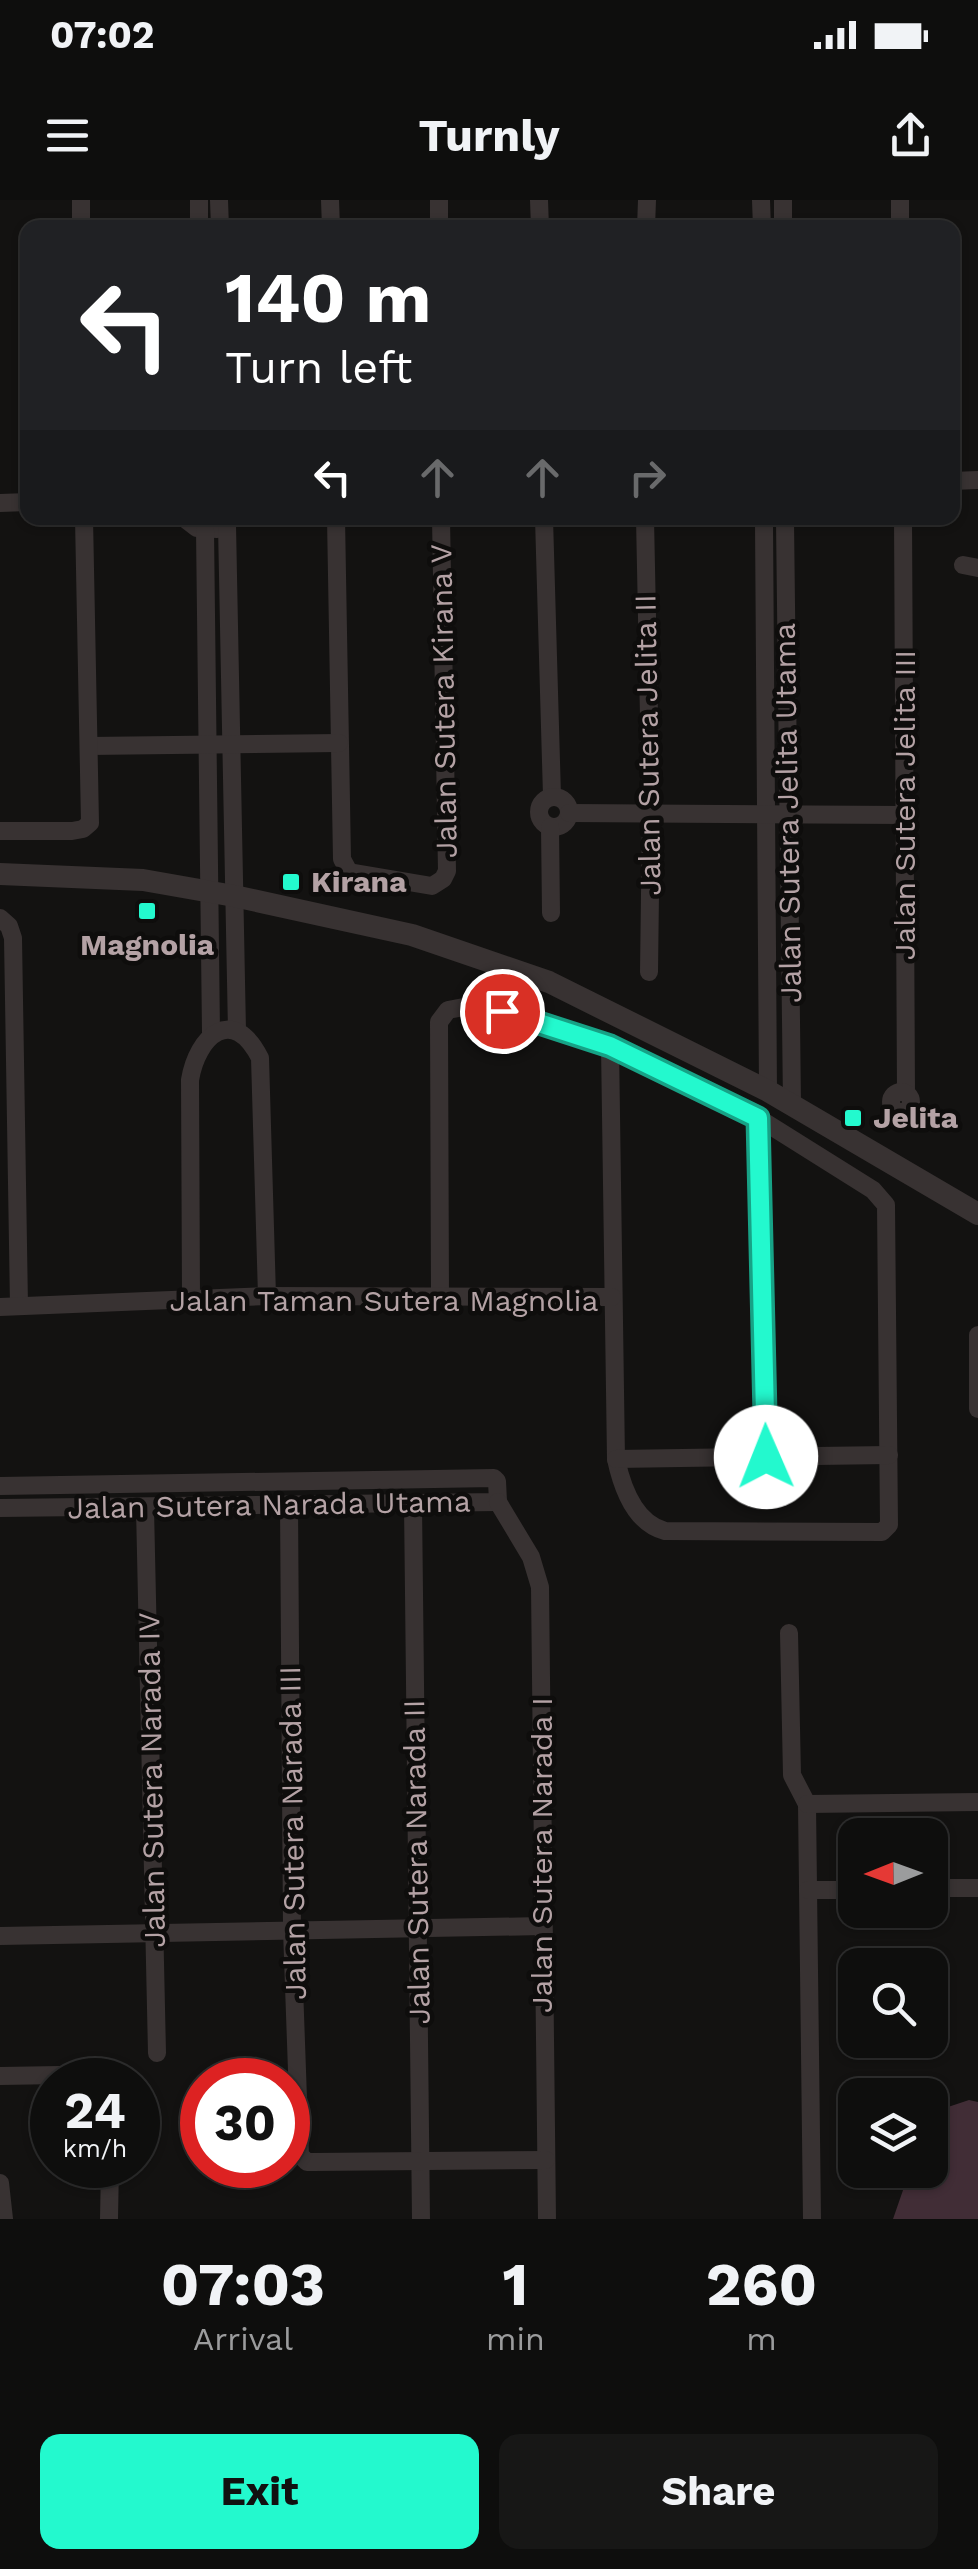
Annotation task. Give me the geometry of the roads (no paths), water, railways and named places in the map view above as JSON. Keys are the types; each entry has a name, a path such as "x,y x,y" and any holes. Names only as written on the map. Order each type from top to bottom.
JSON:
{"street":[{"path":"0,831 84,829 90,823 84,525"},
{"path":"196,525 205,530 219,525"},
{"path":"230,525 230,744 238,1032"},
{"path":"90,746 339,743 336,525"},
{"name":"Jalan Sutera Kirana V","path":"339,743 342,859 348,872 432,886 440,882 447,871 441,525"},
{"path":"544,525 552,796"},
{"name":"Jalan Sutera Jelita II","path":"644,525 650,972"},
{"name":"Jalan Sutera Jelita Utama","path":"758,525 768,816 768,1091"},
{"name":"Jalan Sutera Jelita Utama","path":"787,525 792,1104"},
{"name":"Jalan Sutera Jelita III","path":"903,525 906,1093"},
{"path":"205,530 211,1033"},
{"path":"552,796 568,804 569,813 566,821 550,827 538,811 545,798 552,796"},
{"path":"569,813 906,815"},
{"path":"550,827 550,913"},
{"path":"0,874 144,880 412,934 549,982 768,1091 978,1214"},
{"path":"0,918 14,938 9,1306"},
{"path":"767,961 790,962"},
{"path":"440,1295 440,1016 454,1008 474,1006 502,1011 610,1046 758,1118 873,1190 886,1205 890,1455 616,1458"},
{"path":"191,1298 190,1080 200,1046 211,1033 225,1030 238,1032 252,1043 260,1058 267,1296"},
{"path":"610,1046 612,1297"},
{"path":"758,1118 766,1457"},
{"name":"Jalan Taman Sutera Magnolia","path":"9,1306 267,1296 612,1297 616,1458 624,1490 655,1528 665,1531 882,1532 888,1525 890,1455"},
{"path":"978,1335 978,1409"},
{"name":"Jalan Sutera Narada Utama","path":"0,1486 494,1478 498,1502 0,1508"},
{"name":"Jalan Sutera Narada I","path":"498,1502 532,1557 540,1587 547,2219"},
{"name":"Jalan Sutera Narada II","path":"413,1504 421,2219"},
{"name":"Jalan Sutera Narada III","path":"289,1506 292,1930 299,2150 303,2159 313,2162 420,2163"},
{"name":"Jalan Sutera Narada IV","path":"145,1508 157,2053"},
{"path":"789,1633 792,1775 806,1804 812,2219"},
{"path":"806,1804 978,1802"},
{"path":"948,1888 978,1888"},
{"path":"808,1890 838,1890"},
{"path":"0,1936 542,1926"},
{"path":"0,2076 30,2076"},
{"path":"420,2163 546,2160"},
{"path":"0,2183 4,2219"},
{"path":"109,2219 110,2188"}],"place":[{"name":"Kirana","path":"291,882"},
{"name":"Magnolia","path":"147,911"},
{"name":"Jelita","path":"853,1118"}]}
